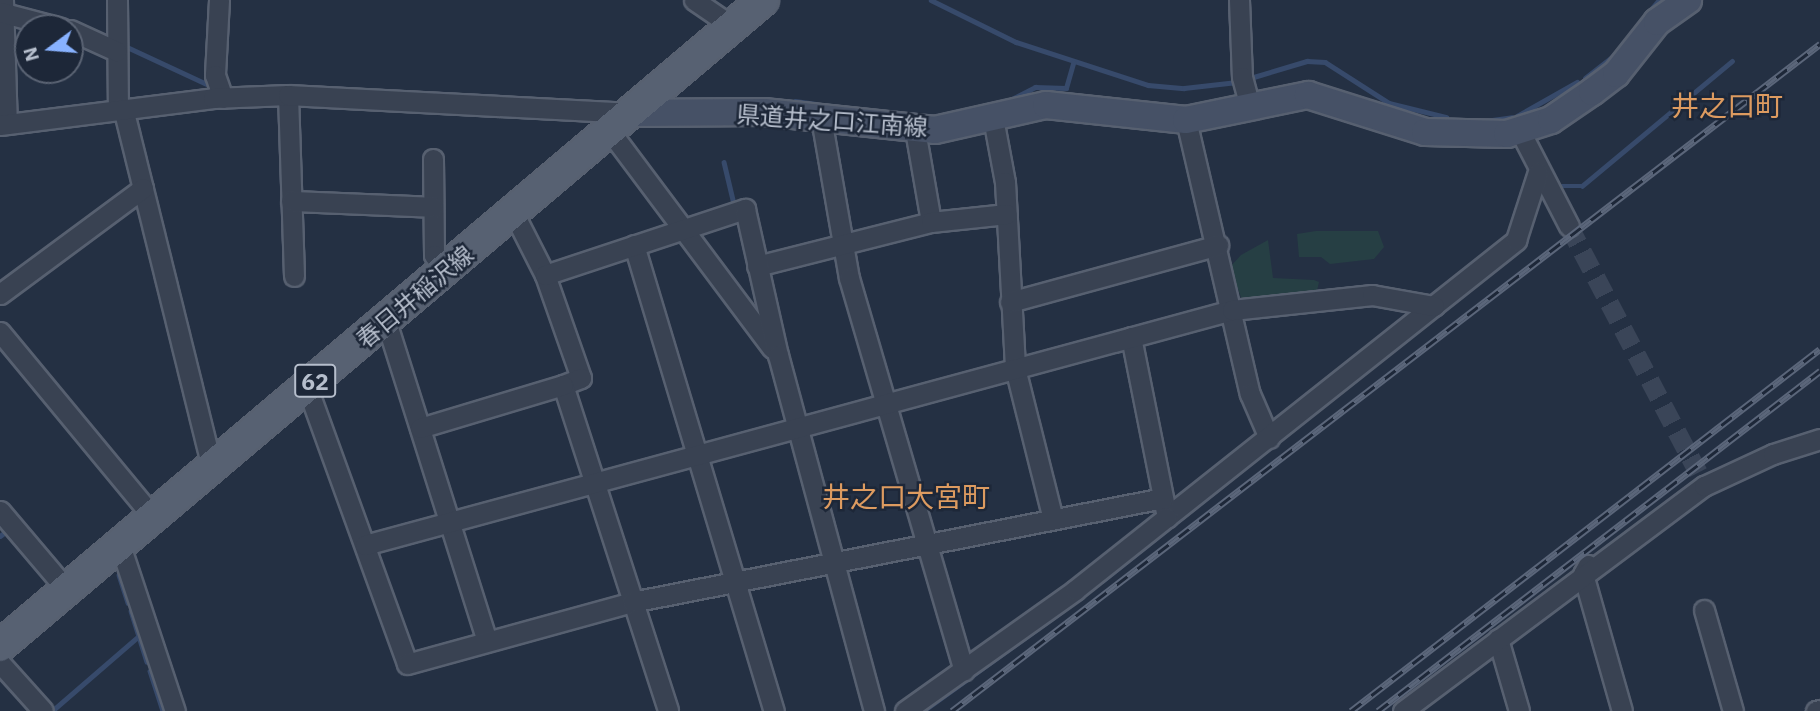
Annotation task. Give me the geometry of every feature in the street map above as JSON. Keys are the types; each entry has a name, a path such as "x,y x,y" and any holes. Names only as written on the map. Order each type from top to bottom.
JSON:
{"main road":[{"name":"春日井稲沢線","path":"0,646 514,214 763,0"},
{"name":"県道井之口江南線","path":"619,122 764,112 915,130 956,128 993,118 1065,105 1186,120 1308,95 1426,132 1472,135 1520,131 1551,120 1616,74 1657,22 1688,0"}],"street":[{"path":"117,0 116,51 120,108 143,188 212,467"},
{"path":"219,0 215,75 223,98"},
{"path":"694,0 732,26"},
{"path":"1239,0 1242,77 1250,106"},
{"path":"2,9 4,124 120,108 288,95 619,122 683,228 778,355"},
{"path":"84,36 116,51"},
{"path":"288,95 294,276"},
{"path":"821,118 843,244 964,670"},
{"path":"993,118 1007,214 1015,368 1053,519"},
{"path":"1186,120 1218,245 1250,394 1269,439"},
{"path":"915,130 931,222"},
{"path":"1520,131 1538,172 1569,226"},
{"path":"433,159 433,255 446,271"},
{"path":"905,711 964,670 1165,508 1269,439 1516,240 1538,172"},
{"path":"0,294 143,188"},
{"path":"291,201 433,207"},
{"path":"545,275 744,209 778,355 874,711"},
{"path":"420,428 581,378 545,275 514,214"},
{"path":"757,266 931,222 1007,214"},
{"path":"634,245 774,711"},
{"path":"1010,302 1218,245"},
{"path":"365,545 1232,310 1372,295 1434,306"},
{"path":"386,321 487,641"},
{"path":"0,332 153,517"},
{"path":"1131,337 1165,508"},
{"path":"562,385 668,711"},
{"path":"307,387 407,664 632,602 1053,519 1165,508"},
{"path":"1622,711 1583,574 1592,558 1699,474 1769,446 1820,433"},
{"path":"1404,711 1583,574 1704,486 1746,465 1820,439"},
{"path":"0,511 67,590"},
{"path":"120,545 175,711"},
{"path":"1704,610 1733,711"},
{"path":"1498,639 1520,711"},
{"path":"0,663 43,711"}],"green space":[{"path":"1316,231 1378,231 1384,247 1374,259 1330,264 1321,257 1299,257 1297,234"},
{"path":"1268,240 1273,278 1314,280 1319,282 1317,291 1242,300 1230,267 1241,255"}],"waterway":[{"path":"931,0 1016,42 1148,85 1184,88 1237,82"},
{"path":"1648,13 1659,0"},
{"path":"125,46 211,86"},
{"path":"1585,78 1616,54"},
{"path":"1247,79 1307,61 1325,62 1389,103 1446,117"},
{"path":"1562,186 1582,186 1732,61"},
{"path":"1006,102 1035,87 1066,88 1073,63"},
{"path":"1517,116 1577,82"},
{"path":"795,101 816,104"},
{"path":"1485,121 1512,117"},
{"path":"724,162 734,204"},
{"path":"1102,581 1254,460"},
{"path":"0,536 8,530"},
{"path":"119,575 128,603"},
{"path":"131,611 147,662"},
{"path":"923,711 1062,611"},
{"path":"52,711 139,636"},
{"path":"150,671 163,711"}],"tunnel":[{"path":"1569,226 1698,472"}],"railway":[{"path":"952,711 1820,44"},
{"path":"1351,711 1820,349"},
{"path":"1378,711 1820,371"}],"district":[{"name":"井之口町","path":"1727,106"},
{"name":"井之口大宮町","path":"906,497"}]}
